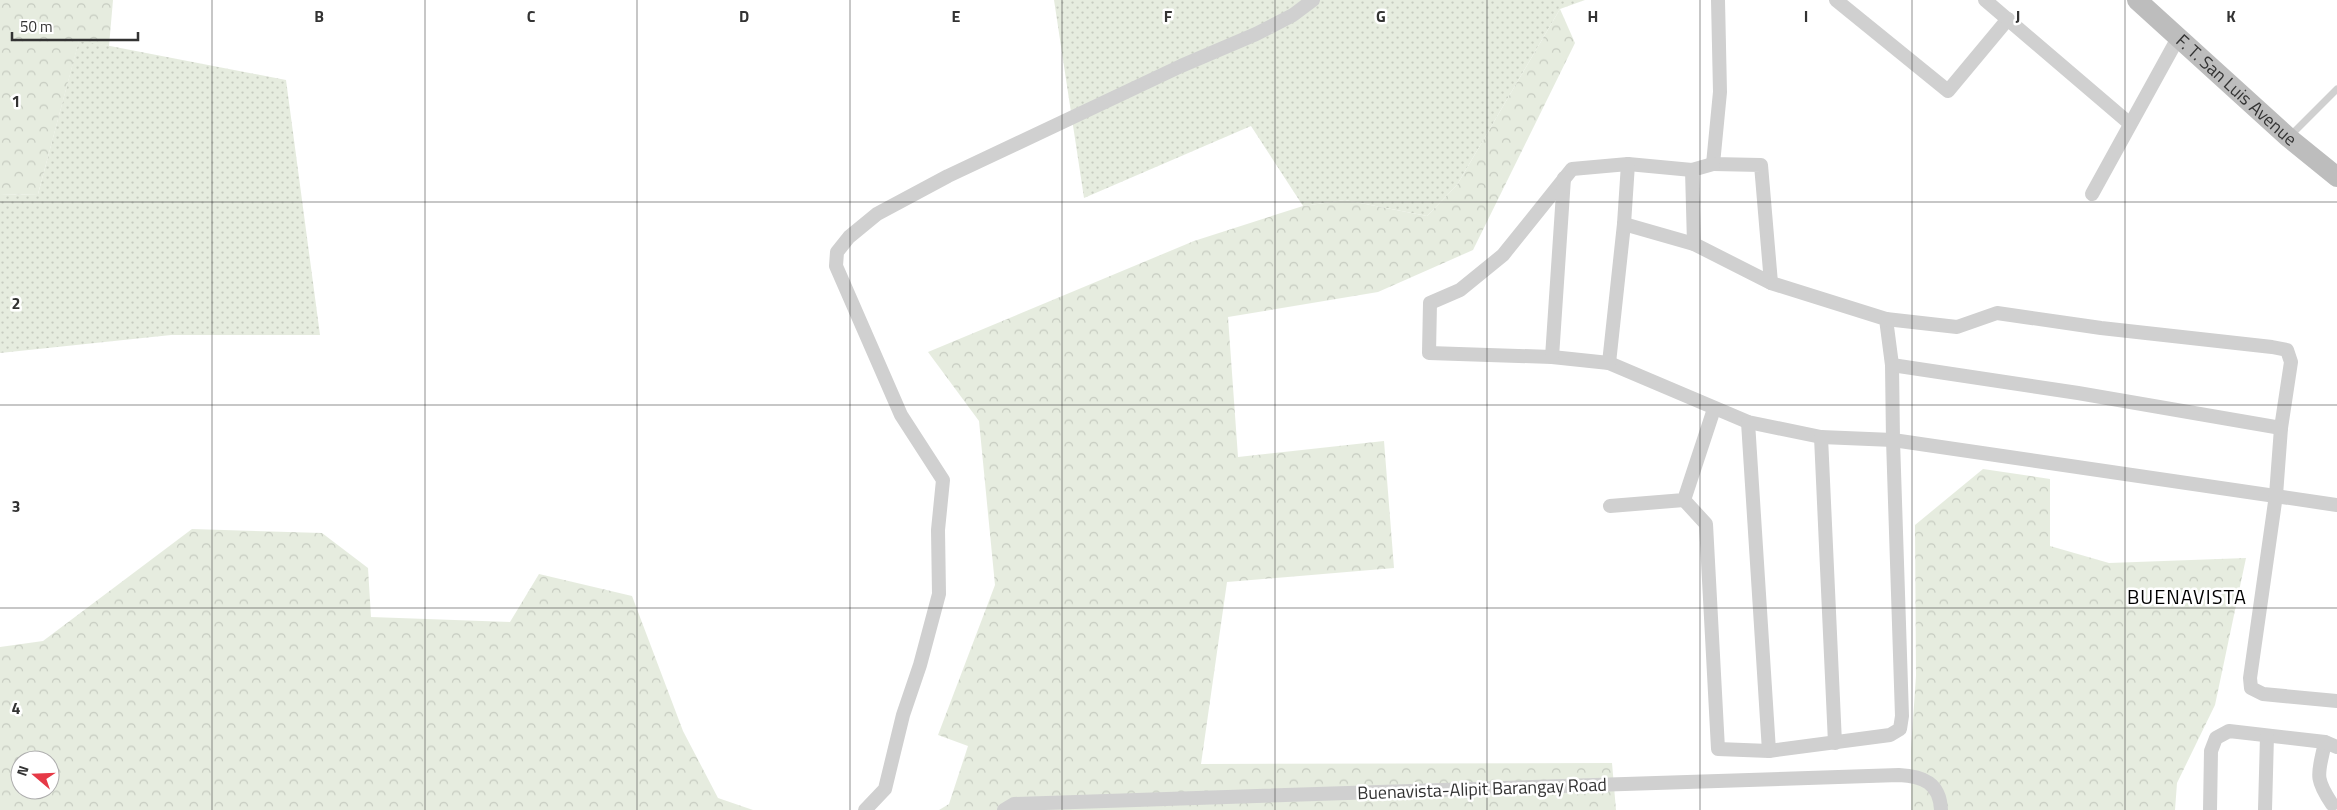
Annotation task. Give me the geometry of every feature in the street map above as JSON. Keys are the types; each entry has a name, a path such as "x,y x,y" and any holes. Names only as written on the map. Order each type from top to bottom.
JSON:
{"main road":[{"name":"F. T. San Luis Avenue","path":"2137,0 2289,138 2337,177"}],"street":[{"path":"865,810 885,789 903,715 920,665 939,594 938,530 943,480 901,415 836,266 837,252 849,237 877,214 940,180 1181,66 1256,34 1294,15 1313,0"},
{"path":"1713,164 1720,92 1718,0"},
{"path":"1836,0 1948,91 2008,19"},
{"path":"1985,0 2129,123"},
{"path":"2092,194 2129,123 2178,38"},
{"path":"1771,283 1761,165 1713,164 1692,170 1628,164 1572,169 1503,255 1460,290 1430,303 1429,353 1552,357 1609,363 1748,422 1821,437 1893,440 2337,505"},
{"path":"1609,363 1624,224 1628,164"},
{"path":"1692,170 1694,244"},
{"path":"1552,357 1564,178"},
{"path":"1624,224 1694,244 1771,283 1886,319 1957,327 1997,313 2101,328 2287,350 2291,362 2281,428 2276,495 2250,678 2251,688 2263,694 2337,701"},
{"path":"1684,500 1706,524 1718,750 1769,751 1890,735 1900,729 1902,716 1892,365 1886,319"},
{"path":"1892,365 2078,393 2281,428"},
{"path":"1684,500 1714,409"},
{"path":"1748,422 1769,751"},
{"path":"1821,437 1835,743"},
{"path":"1610,506 1684,500"},
{"path":"2210,810 2211,752 2216,738 2229,731 2331,744 2318,773 2320,786 2333,806"},
{"path":"2265,810 2266,736"},
{"name":"Buenavista-Alipit Barangay Road","path":"1004,810 1014,804 1899,775 1918,776 1933,786 1940,800 1941,810"}],"lane":[{"path":"2289,138 2337,89"}],"green space":[{"path":"0,0 113,0 109,46 79,41 38,194 0,195"},
{"path":"1054,0 1585,0 1560,9 1457,185 1427,216 1345,200 1303,206 1251,126 1084,198"},
{"path":"1560,9 1575,43 1473,250 1378,292 1228,317 1238,457 1384,441 1394,568 1227,582 1201,764 1612,763 1616,810 939,810 949,804 968,746 938,735 995,585 979,421 928,352 1194,241 1303,206 1345,200 1427,216 1457,185"},
{"path":"79,40 286,80 320,335 171,335 0,353 0,195 38,194"},
{"path":"1983,469 2050,479 2050,546 2109,563 2246,558 2215,705 2177,783 2175,810 1911,810 1911,749 1916,676 1915,525"},
{"path":"192,529 322,533 368,568 371,617 510,622 539,574 632,596 683,731 718,798 753,810 0,810 0,647 43,641"}],"district":[{"name":"BUENAVISTA","path":"2187,597"}]}
